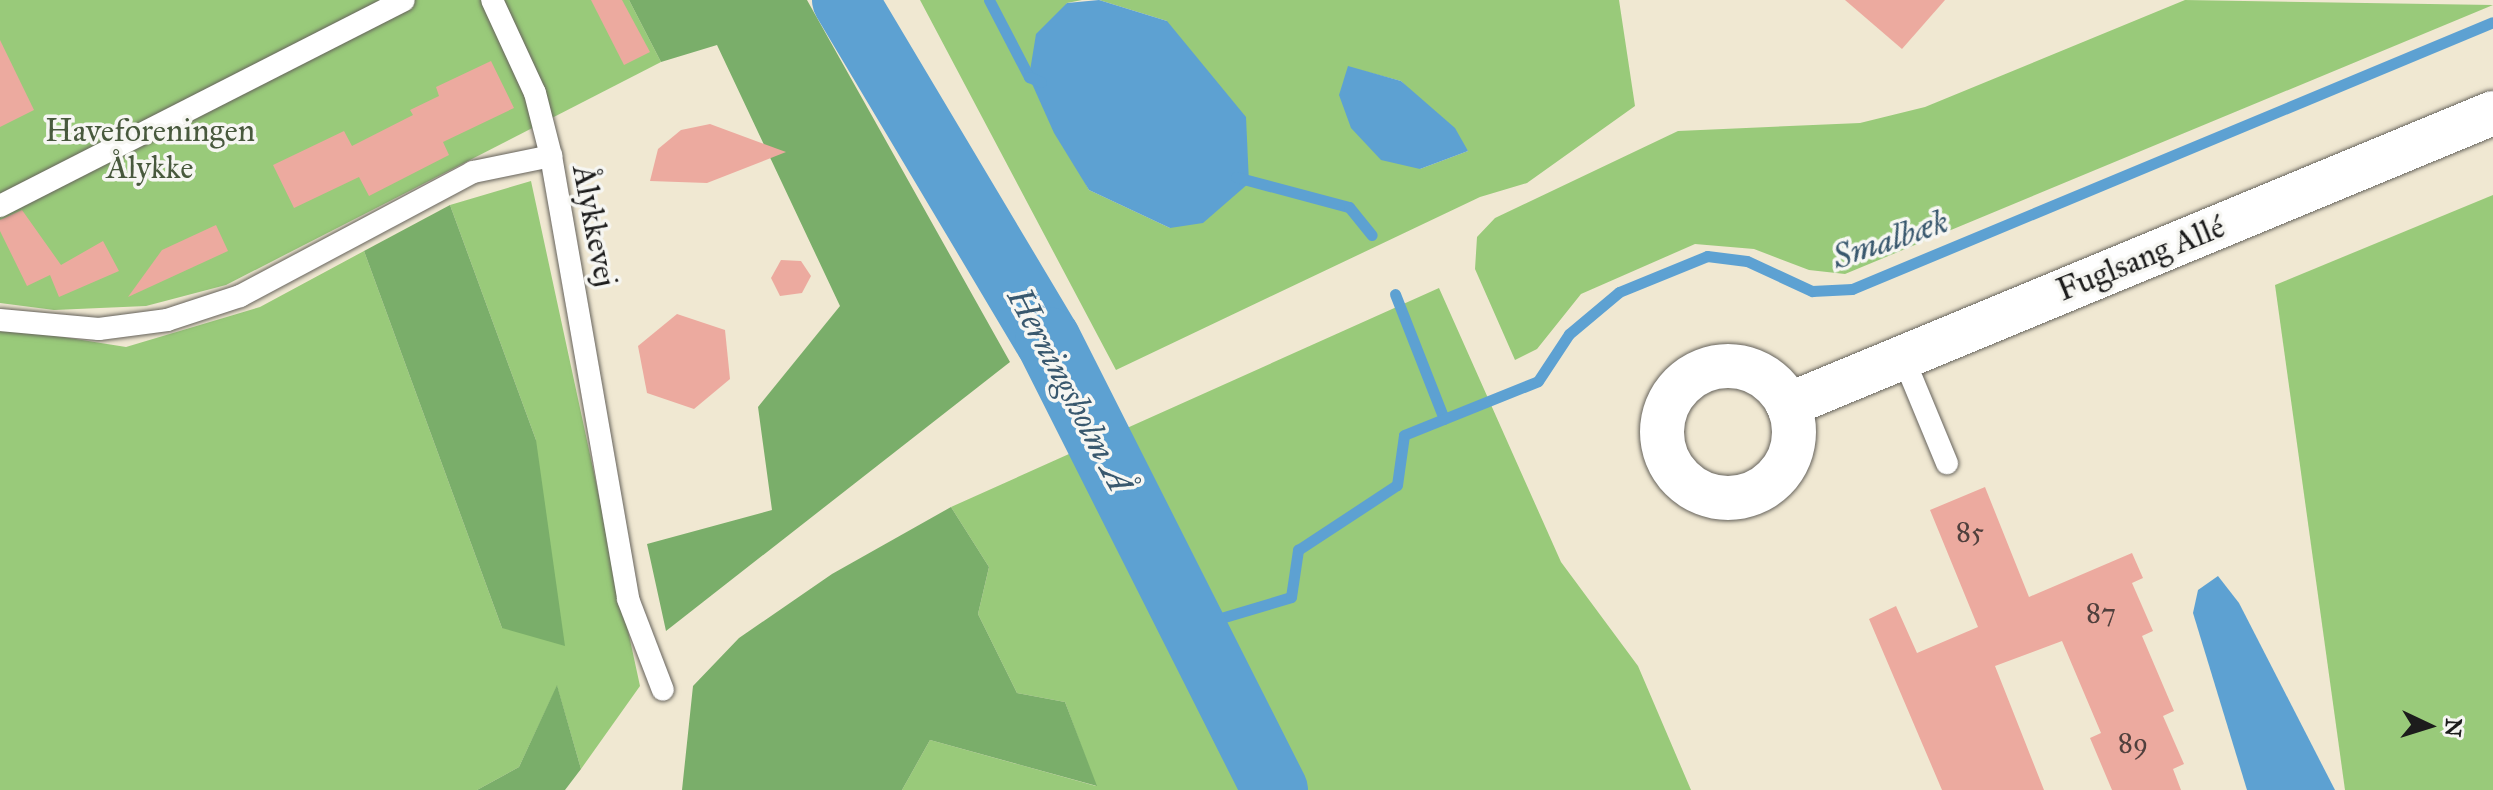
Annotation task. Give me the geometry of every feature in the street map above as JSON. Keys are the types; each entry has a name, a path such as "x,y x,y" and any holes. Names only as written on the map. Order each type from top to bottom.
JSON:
{"street":[{"name":"Fuglsang Allé","path":"1788,405 2493,113"}],"lane":[{"path":"0,206 404,0"},
{"path":"492,0 535,93 551,156"},
{"name":"Ålykkevej","path":"0,320 99,329 167,320 240,296 473,172 551,156 628,599 663,690"},
{"path":"1903,357 1947,463"}],"green space":[{"name":"Haveforeningen Ålykke","path":"0,0 629,0 661,62 226,285 146,306 54,310 0,303"},
{"path":"629,0 807,0 1010,362 666,631 647,544 772,510 758,407 840,306 717,45 661,62"},
{"path":"920,0 1082,0 1067,3 1029,77 1089,190 1170,228 1167,21 1099,0 1619,0 1635,106 1527,183 1480,197 1116,370","holes":["1348,67 1401,81 1468,151 1420,169"]},
{"path":"2185,0 2493,5 1845,274 1809,270 1754,249 1695,244 1581,294 1537,349 1515,360 1475,269 1477,237 1495,218 1678,131 1860,123 1925,107"},
{"path":"531,181 640,686 581,769 557,686 519,767 477,790 0,790 0,327 126,347 260,307 364,251 502,628 536,440 450,205"},
{"path":"2493,195 2493,790 2345,790 2275,285"},
{"path":"450,205 536,440 565,646 502,628 364,251"},
{"path":"1439,288 1561,562 1638,666 1691,790 902,790 930,740 1096,786 1065,702 1017,693 978,614 989,567 951,507"},
{"path":"951,507 989,567 978,614 1017,693 1065,702 1097,786 930,740 902,790 682,790 693,686 739,638 832,574"},
{"path":"557,685 581,769 565,790 477,790 519,767"}],"water":[{"path":"1099,0 1167,21 1246,117 1249,183 1203,223 1170,228 1089,190 1054,133 1029,77 1036,34 1067,3"},
{"path":"1348,66 1401,81 1455,128 1468,151 1420,169 1381,160 1351,128 1339,95"},
{"path":"2218,576 2239,603 2335,790 2247,790 2193,613 2198,590"}],"building":[{"path":"591,0 622,0 650,52 624,65"},
{"path":"1845,0 1945,0 1902,49"},
{"path":"0,40 34,110 0,127"},
{"path":"491,61 514,108 443,142 449,155 369,196 359,177 294,208 273,165 344,131 352,146 413,115 410,110 439,96 436,87"},
{"path":"710,124 786,152 707,183 650,181 658,149 681,130"},
{"path":"22,210 61,265 103,241 119,271 59,297 50,275 27,286 0,231 0,220"},
{"path":"216,225 228,251 128,297 162,250"},
{"path":"781,260 801,261 811,276 802,293 780,296 771,278"},
{"path":"677,314 725,330 730,379 694,409 647,393 638,346"},
{"path":"1985,487 2029,597 2132,553 2143,578 2132,583 2153,631 2142,636 2174,711 2163,716 2184,764 2173,769 2181,790 2112,790 2090,738 2101,733 2062,641 1995,666 2044,790 1942,790 1869,619 1896,606 1917,653 1978,627 1930,510"}],"waterway":[{"name":"Herningsholm Å","path":"845,0 1048,340 1275,790"},
{"path":"989,0 1029,77 1041,82"},
{"name":"Smalbæk","path":"1194,626 1291,597 1298,550 1397,485 1404,435 1538,381 1569,334 1619,292 1707,256 1747,261 1812,291 1852,289 2493,22"},
{"path":"1236,177 1349,207 1372,235"},
{"path":"1395,294 1444,419"}]}
